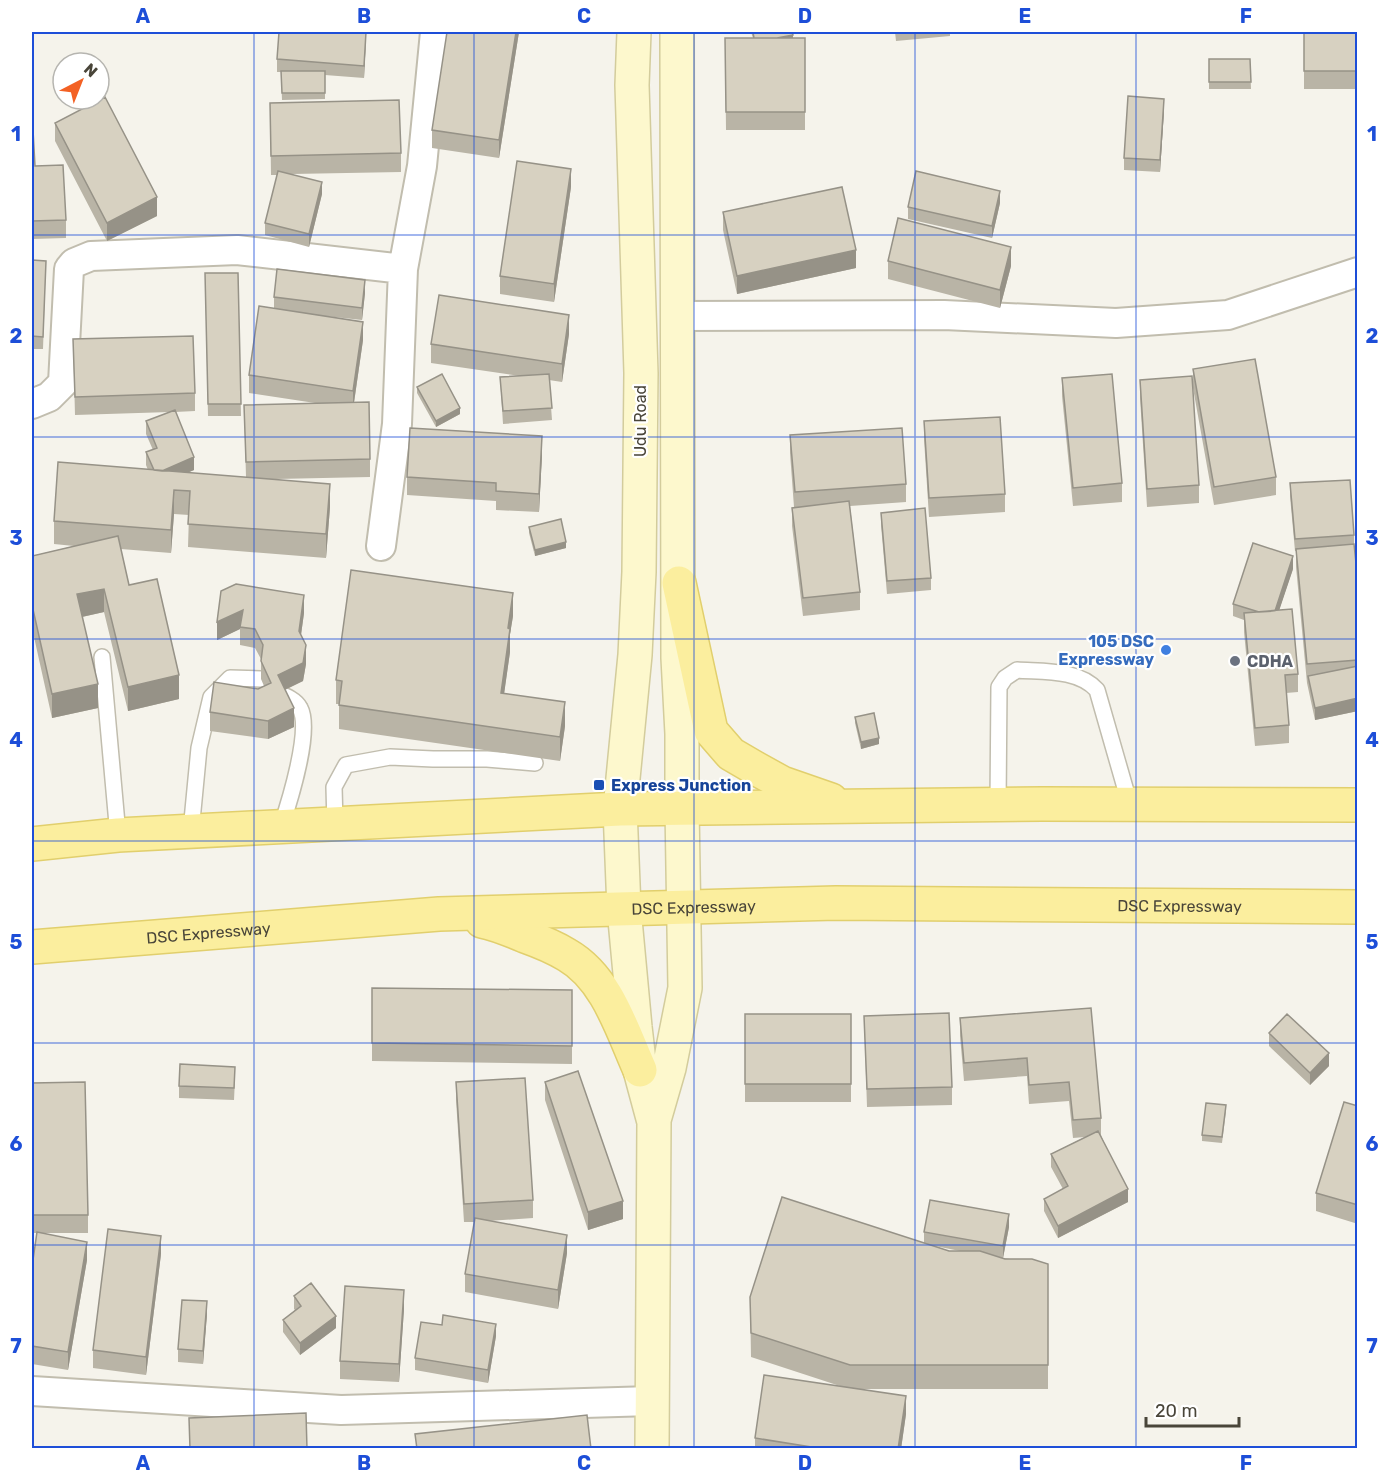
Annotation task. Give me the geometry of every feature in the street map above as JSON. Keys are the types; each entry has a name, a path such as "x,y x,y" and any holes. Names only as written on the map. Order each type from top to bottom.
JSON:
{"main road":[{"name":"Udu Road","path":"634,32 632,85 640,373 639,572 635,655 620,809 624,909 640,1070 654,1122"},
{"path":"652,1449 654,1122 669,1068 686,988 682,734 678,658 677,32"},
{"path":"679,583 711,731 731,753 782,783 852,808"},
{"path":"32,844 117,835 620,809 998,805 1358,805"},
{"name":"DSC Expressway","path":"32,947 439,914 837,903 1358,907"},
{"path":"439,914 493,923 569,956 594,978 611,1005 640,1070"}],"street":[{"path":"381,546 397,424 403,269 422,166 435,32"},
{"path":"32,404 49,398 63,383 69,269 75,263 91,255 237,250 403,269"},
{"path":"678,315 944,315 1116,323 1228,315 1358,272"},
{"path":"32,1391 341,1410 652,1401"}],"lane":[{"path":"102,657 117,835"},
{"path":"998,805 999,687 1005,678 1017,670 1074,675 1098,690 1130,805"},
{"path":"191,831 199,748 210,697 230,678 261,680"},
{"path":"278,693 290,698 301,709 304,739 292,795 281,827"},
{"path":"334,824 334,787 346,765 390,757 487,759 535,763"}],"building":[{"path":"279,32 366,32 364,66 277,59"},
{"path":"447,32 516,32 499,140 432,130"},
{"path":"753,32 792,32 793,35 754,38"},
{"path":"1304,32 1358,32 1358,71 1304,71"},
{"path":"725,38 805,38 805,112 726,112"},
{"path":"1209,59 1250,59 1251,82 1209,82"},
{"path":"281,71 325,71 325,93 282,93"},
{"path":"1128,96 1164,99 1160,160 1124,158"},
{"path":"399,100 401,153 271,156 270,103"},
{"path":"111,109 157,197 107,223 55,123 78,111 111,111"},
{"path":"32,112 35,166 63,165 66,220 32,221"},
{"path":"517,161 571,169 554,284 500,276"},
{"path":"278,171 322,182 309,234 265,223"},
{"path":"916,171 1000,191 992,226 908,207"},
{"path":"842,187 856,250 737,276 723,212"},
{"path":"898,218 1011,247 1000,290 888,261"},
{"path":"32,260 46,261 43,337 32,336"},
{"path":"277,269 365,280 362,308 274,297"},
{"path":"205,273 238,273 241,404 208,404"},
{"path":"439,295 569,315 562,364 431,344"},
{"path":"259,306 363,322 353,391 249,375"},
{"path":"193,336 195,393 75,397 73,339"},
{"path":"1255,359 1276,477 1214,487 1193,369"},
{"path":"442,374 460,408 436,421 417,387"},
{"path":"549,374 552,408 503,411 500,377"},
{"path":"1112,374 1122,483 1073,488 1062,378"},
{"path":"1192,376 1199,485 1147,489 1140,380"},
{"path":"369,402 370,459 246,462 244,405"},
{"path":"175,410 194,457 162,471 154,470 146,452 157,448 146,421"},
{"path":"1000,417 1005,494 929,498 924,421"},
{"path":"410,428 542,436 539,494 496,491 496,483 407,477"},
{"path":"902,428 906,484 795,492 790,435"},
{"path":"58,462 330,484 326,534 188,524 190,491 174,490 171,530 54,521"},
{"path":"1350,480 1354,535 1295,539 1290,483"},
{"path":"849,501 860,592 803,598 792,508"},
{"path":"925,508 931,578 887,581 881,513"},
{"path":"561,519 566,542 535,550 529,527"},
{"path":"118,536 129,585 157,579 179,675 128,687 104,589 77,594 98,684 52,694 32,605 32,556"},
{"path":"1253,543 1293,556 1275,611 1259,612 1233,604"},
{"path":"1354,544 1358,583 1358,660 1307,664 1296,549"},
{"path":"351,570 513,593 501,693 565,702 560,737 339,705 342,681 336,680"},
{"path":"236,584 304,595 299,631 306,645 303,663 278,675 294,708 268,721 210,712 214,682 258,689 271,683 261,661 263,645 255,629 240,627 243,610 217,622 221,591"},
{"path":"1292,609 1298,674 1285,675 1289,725 1255,728 1244,613"},
{"path":"1358,666 1358,698 1315,708 1308,676"},
{"path":"874,713 879,738 861,742 855,717"},
{"path":"372,988 572,990 572,1046 372,1043"},
{"path":"1091,1008 1101,1118 1073,1120 1069,1082 1029,1085 1027,1058 964,1063 960,1018"},
{"path":"949,1013 952,1087 867,1089 864,1016"},
{"path":"745,1014 851,1014 851,1084 745,1084"},
{"path":"1287,1014 1329,1053 1310,1073 1269,1033"},
{"path":"180,1064 235,1067 234,1088 179,1086"},
{"path":"578,1071 623,1201 588,1212 545,1082"},
{"path":"525,1078 533,1200 464,1204 456,1082"},
{"path":"85,1082 88,1215 32,1215 32,1083"},
{"path":"1344,1102 1358,1106 1358,1205 1316,1193"},
{"path":"1206,1103 1226,1105 1222,1137 1202,1135"},
{"path":"1098,1131 1128,1189 1058,1226 1044,1199 1068,1186 1051,1154"},
{"path":"782,1197 949,1251 980,1251 1005,1259 1032,1259 1048,1264 1048,1365 850,1365 751,1333 750,1297"},
{"path":"930,1200 1009,1214 1003,1246 924,1232"},
{"path":"475,1218 567,1235 558,1290 465,1274"},
{"path":"108,1229 161,1236 146,1357 93,1350"},
{"path":"37,1232 87,1242 68,1352 32,1346 32,1267"},
{"path":"311,1283 336,1316 300,1343 283,1320 301,1306 294,1296"},
{"path":"345,1286 404,1290 399,1364 340,1361"},
{"path":"182,1300 207,1301 203,1351 178,1349"},
{"path":"443,1315 496,1324 488,1370 415,1358 421,1322 442,1325"},
{"path":"764,1375 906,1396 898,1449 824,1449 755,1438"},
{"path":"306,1413 307,1449 190,1449 189,1418"},
{"path":"587,1415 591,1449 417,1449 415,1434"}],"place":[{"name":"105 DSC Expressway","path":"1166,650"},
{"name":"CDHA","path":"1235,661"},
{"name":"Express Junction","path":"599,785"}]}
